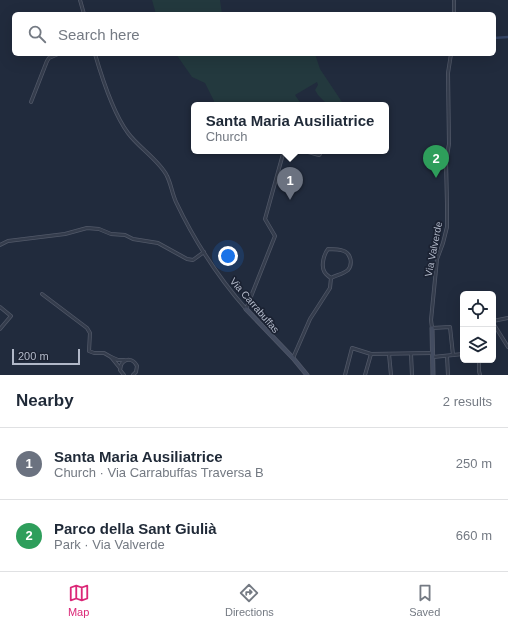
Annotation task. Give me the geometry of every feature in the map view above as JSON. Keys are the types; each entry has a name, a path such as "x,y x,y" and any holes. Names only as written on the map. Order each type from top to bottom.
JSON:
{"street":[{"path":"80,0 83,12"},
{"path":"454,0 454,12"},
{"path":"31,102 47,61 54,56"},
{"name":"Via Carrabuffas","path":"96,56 107,89 124,128 167,176 177,203 204,252 231,292 293,358 306,375"},
{"name":"Via Valverde","path":"433,375 432,308 437,259 447,227 446,162 449,144 448,73 451,56"},
{"path":"246,309 275,236 265,219 283,154"},
{"path":"0,245 8,241 65,234 87,228 99,229 111,234 125,235 133,239 158,243 187,259 193,260 204,252"},
{"path":"332,249 344,251 348,254 351,265 343,274 331,278 324,272 323,269 326,251 332,249"},
{"path":"293,358 310,319 330,288 331,278"},
{"path":"42,294 87,328 90,333 89,350 94,353 104,353 118,360 131,360 136,364 137,369 133,375"},
{"path":"0,307 11,316 0,329"},
{"path":"496,321 508,318"},
{"path":"432,328 450,327 453,355"},
{"path":"496,327 508,346"},
{"path":"345,375 352,348 371,354 411,353 447,356 460,354"},
{"path":"389,353 391,375"},
{"path":"411,353 412,375"},
{"path":"366,375 371,354"},
{"path":"447,356 448,375"},
{"path":"111,357 124,375"},
{"path":"120,369 125,360"},
{"path":"478,363 480,375"}],"green space":[{"path":"152,0 220,0 222,12 155,12"},
{"path":"177,56 316,56 320,69 342,102 325,102 315,90 318,85 317,82 295,95 300,102 214,102 205,83 192,77"}],"waterway":[{"path":"496,38 508,37"}],"place":[{"name":"Parco della Sant Giulià","path":"436,178"},
{"name":"Santa Maria Ausiliatrice","path":"290,200"}]}
